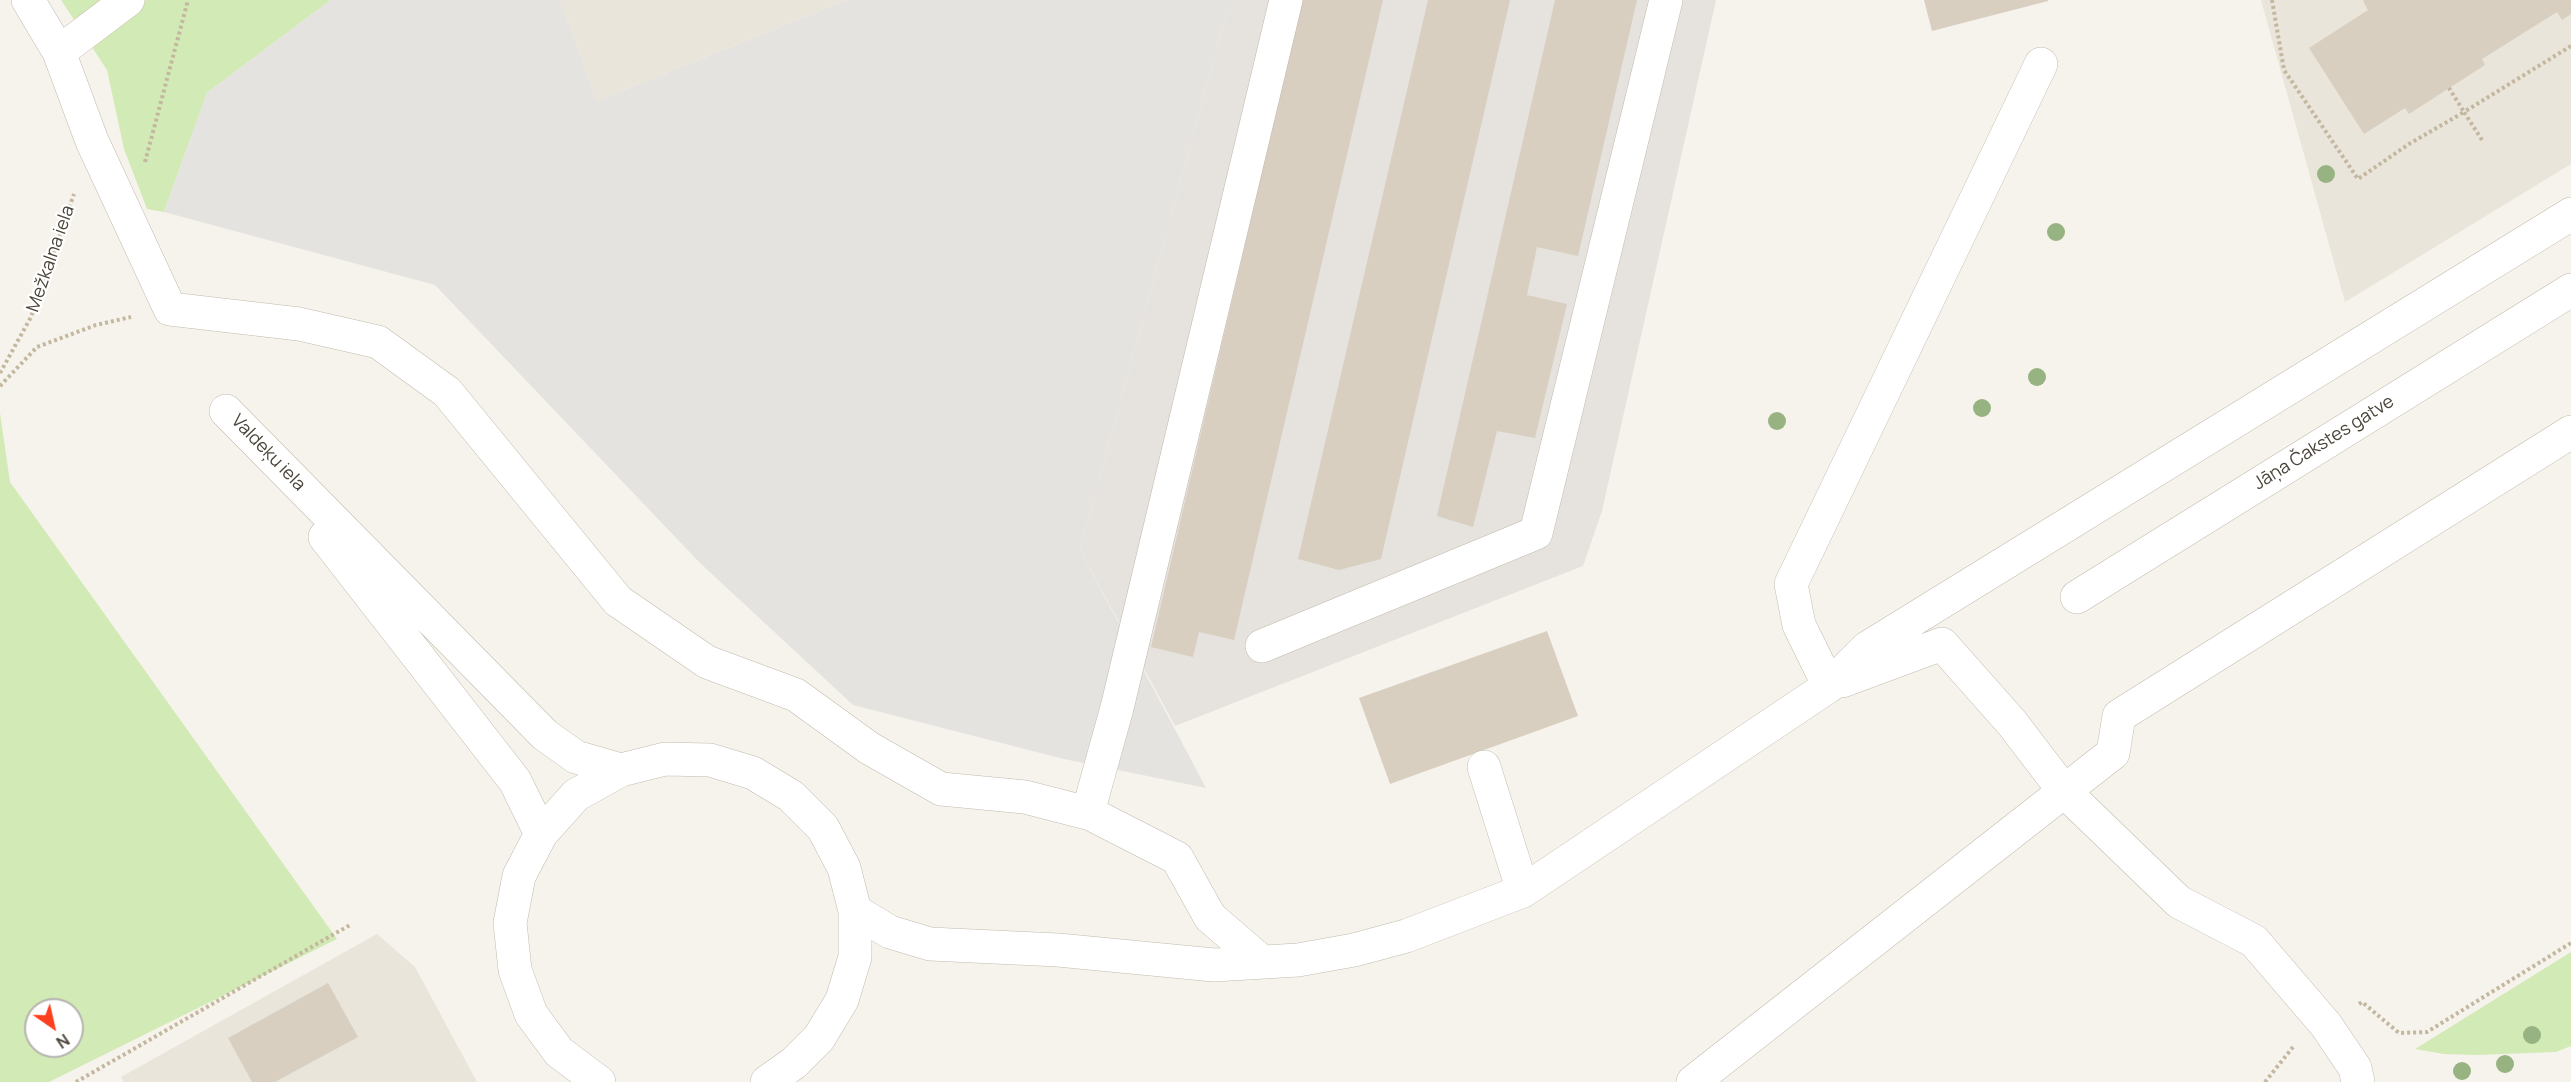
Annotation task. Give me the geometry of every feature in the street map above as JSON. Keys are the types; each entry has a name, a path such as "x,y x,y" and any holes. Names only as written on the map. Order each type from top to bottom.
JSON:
{"street":[{"path":"28,0 59,52 92,141 170,309 299,324 378,342 447,392 618,601 707,662 796,695 869,748 941,789 1025,797 1091,813 1177,858 1210,916 1262,962"},
{"path":"59,52 128,0"},
{"path":"1091,813 1090,805 1117,708 1286,0"},
{"path":"1262,646 1536,533 1666,0"},
{"path":"1829,686 1799,625 1791,584 2041,64"},
{"path":"855,911 890,932 930,944 1058,950 1214,965 1298,960 1354,950 1406,936 1523,891 1829,686 1867,648 2571,214"},
{"name":"Jāņa Čakstes gatve","path":"2077,597 2571,290"},
{"name":"Valdeķu iela","path":"541,834 515,781 226,411 545,735 576,756 621,770"},
{"path":"1693,1082 2113,753 2119,717 2571,432"},
{"path":"1829,686 1942,644 2012,723 2064,791 2179,902 2254,941 2326,1025 2355,1068 2358,1082"},
{"path":"599,1082 559,1052 531,1014 515,970 510,923 519,876 541,834 576,795 621,770 665,759 710,760 753,773 791,796 823,828 844,868 855,911 855,957 842,1000 819,1038 794,1063 766,1082"},
{"path":"1484,767 1523,891"}],"path":[{"path":"129,221 188,0"},
{"path":"2272,0 2284,70 2358,179 2409,144 2571,46"},
{"path":"2449,88 2482,140"},
{"name":"Mežkalna iela","path":"0,373 31,317 92,141"},
{"path":"0,386 37,347 96,325 170,309"},
{"path":"76,1082 195,1016 350,925"},
{"path":"2326,1025 2362,1002 2399,1034 2427,1032 2571,943"}],"shaded area":[{"path":"331,0 560,0 597,101 847,0 1230,0 1080,550 1206,788 1064,759 853,705 700,563 435,285 164,212 207,93"},
{"path":"560,0 847,0 597,101"},
{"path":"1230,0 1716,0 1602,511 1583,566 1175,726 1080,550"},
{"path":"2261,0 2571,0 2571,164 2345,302"},
{"path":"377,934 415,967 477,1082 124,1082 121,1077"}],"green space":[{"path":"61,0 331,0 207,93 164,212 147,209 124,149 107,70"},
{"path":"0,413 10,482 337,939 49,1082 0,1082"},
{"path":"2571,952 2571,1046 2556,1052 2475,1055 2444,1054 2415,1049"}],"building":[{"path":"1302,0 1383,0 1234,640 1199,632 1193,657 1151,647"},
{"path":"1428,0 1510,0 1381,559 1339,570 1298,559"},
{"path":"1555,0 1637,0 1578,256 1537,247 1527,295 1567,304 1535,438 1497,431 1473,527 1437,516"},
{"path":"1924,0 2048,0 2048,1 1932,31"},
{"path":"2364,0 2571,0 2571,14 2562,20 2557,12 2482,59 2485,65 2409,114 2405,108 2364,134 2309,48 2368,10"},
{"path":"1547,631 1578,716 1390,784 1359,698"},
{"path":"328,983 358,1037 275,1082 252,1082 228,1038"}]}
